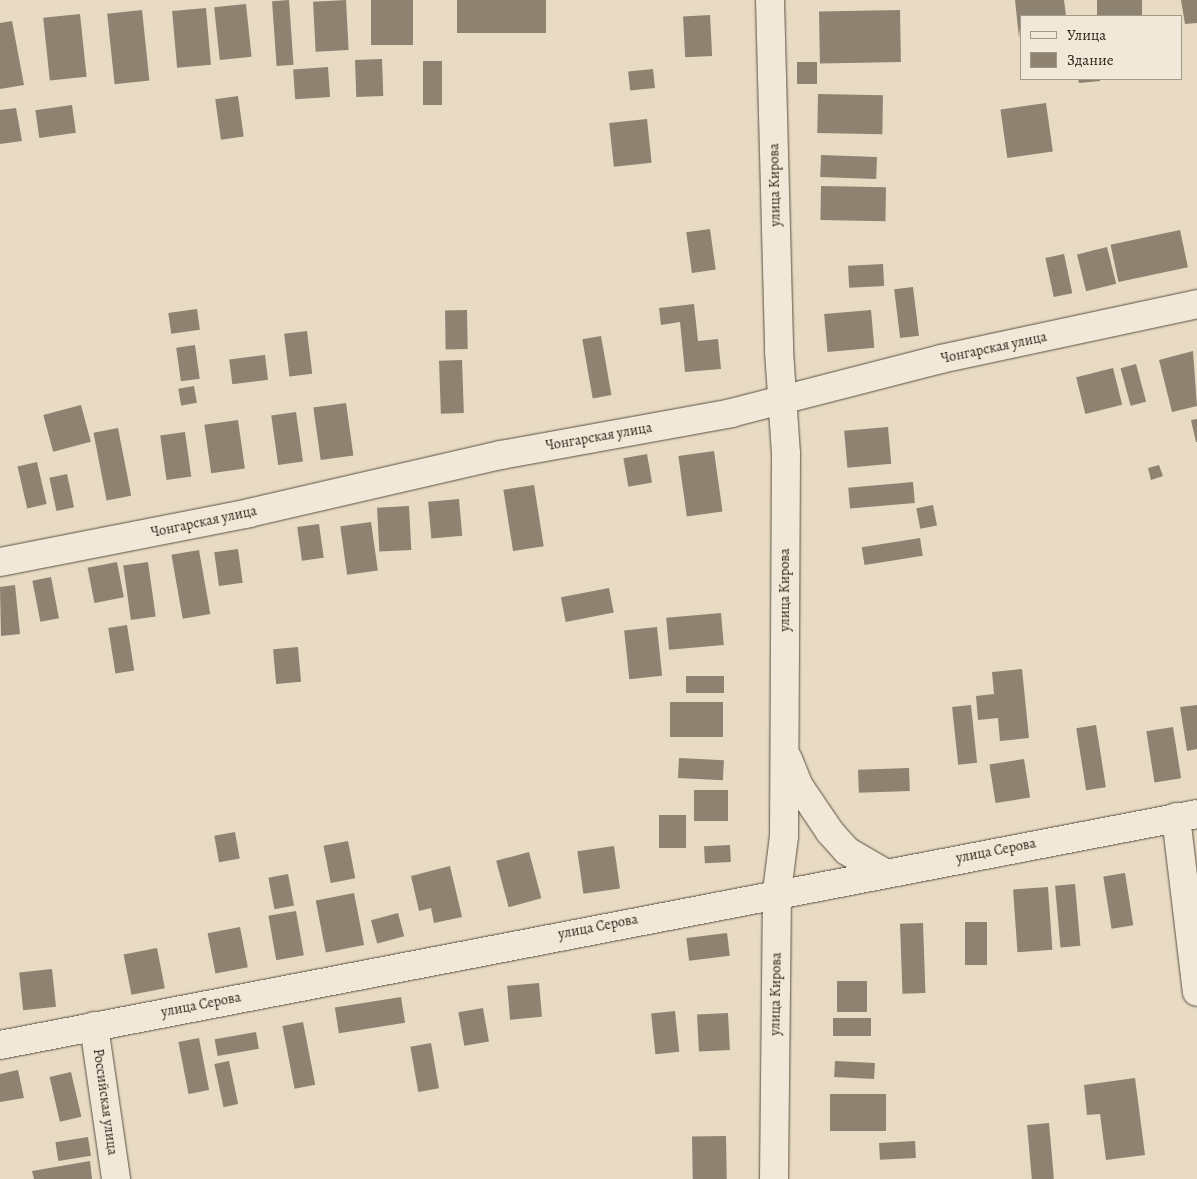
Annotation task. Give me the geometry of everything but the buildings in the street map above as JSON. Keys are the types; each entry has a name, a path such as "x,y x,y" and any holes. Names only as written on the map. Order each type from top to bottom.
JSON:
{"street":[{"name":"улица Кирова","path":"770,0 783,401 784,836 778,892 774,1179"},
{"name":"Чонгарская улица","path":"0,562 249,513 501,455 783,401 941,359 1197,304"},
{"path":"784,750 799,786 830,832 846,851 884,872"},
{"path":"1186,815 1197,992"},
{"name":"улица Серова","path":"0,1045 778,892 1186,815"},
{"name":"Российская улица","path":"94,1026 116,1179"}]}
